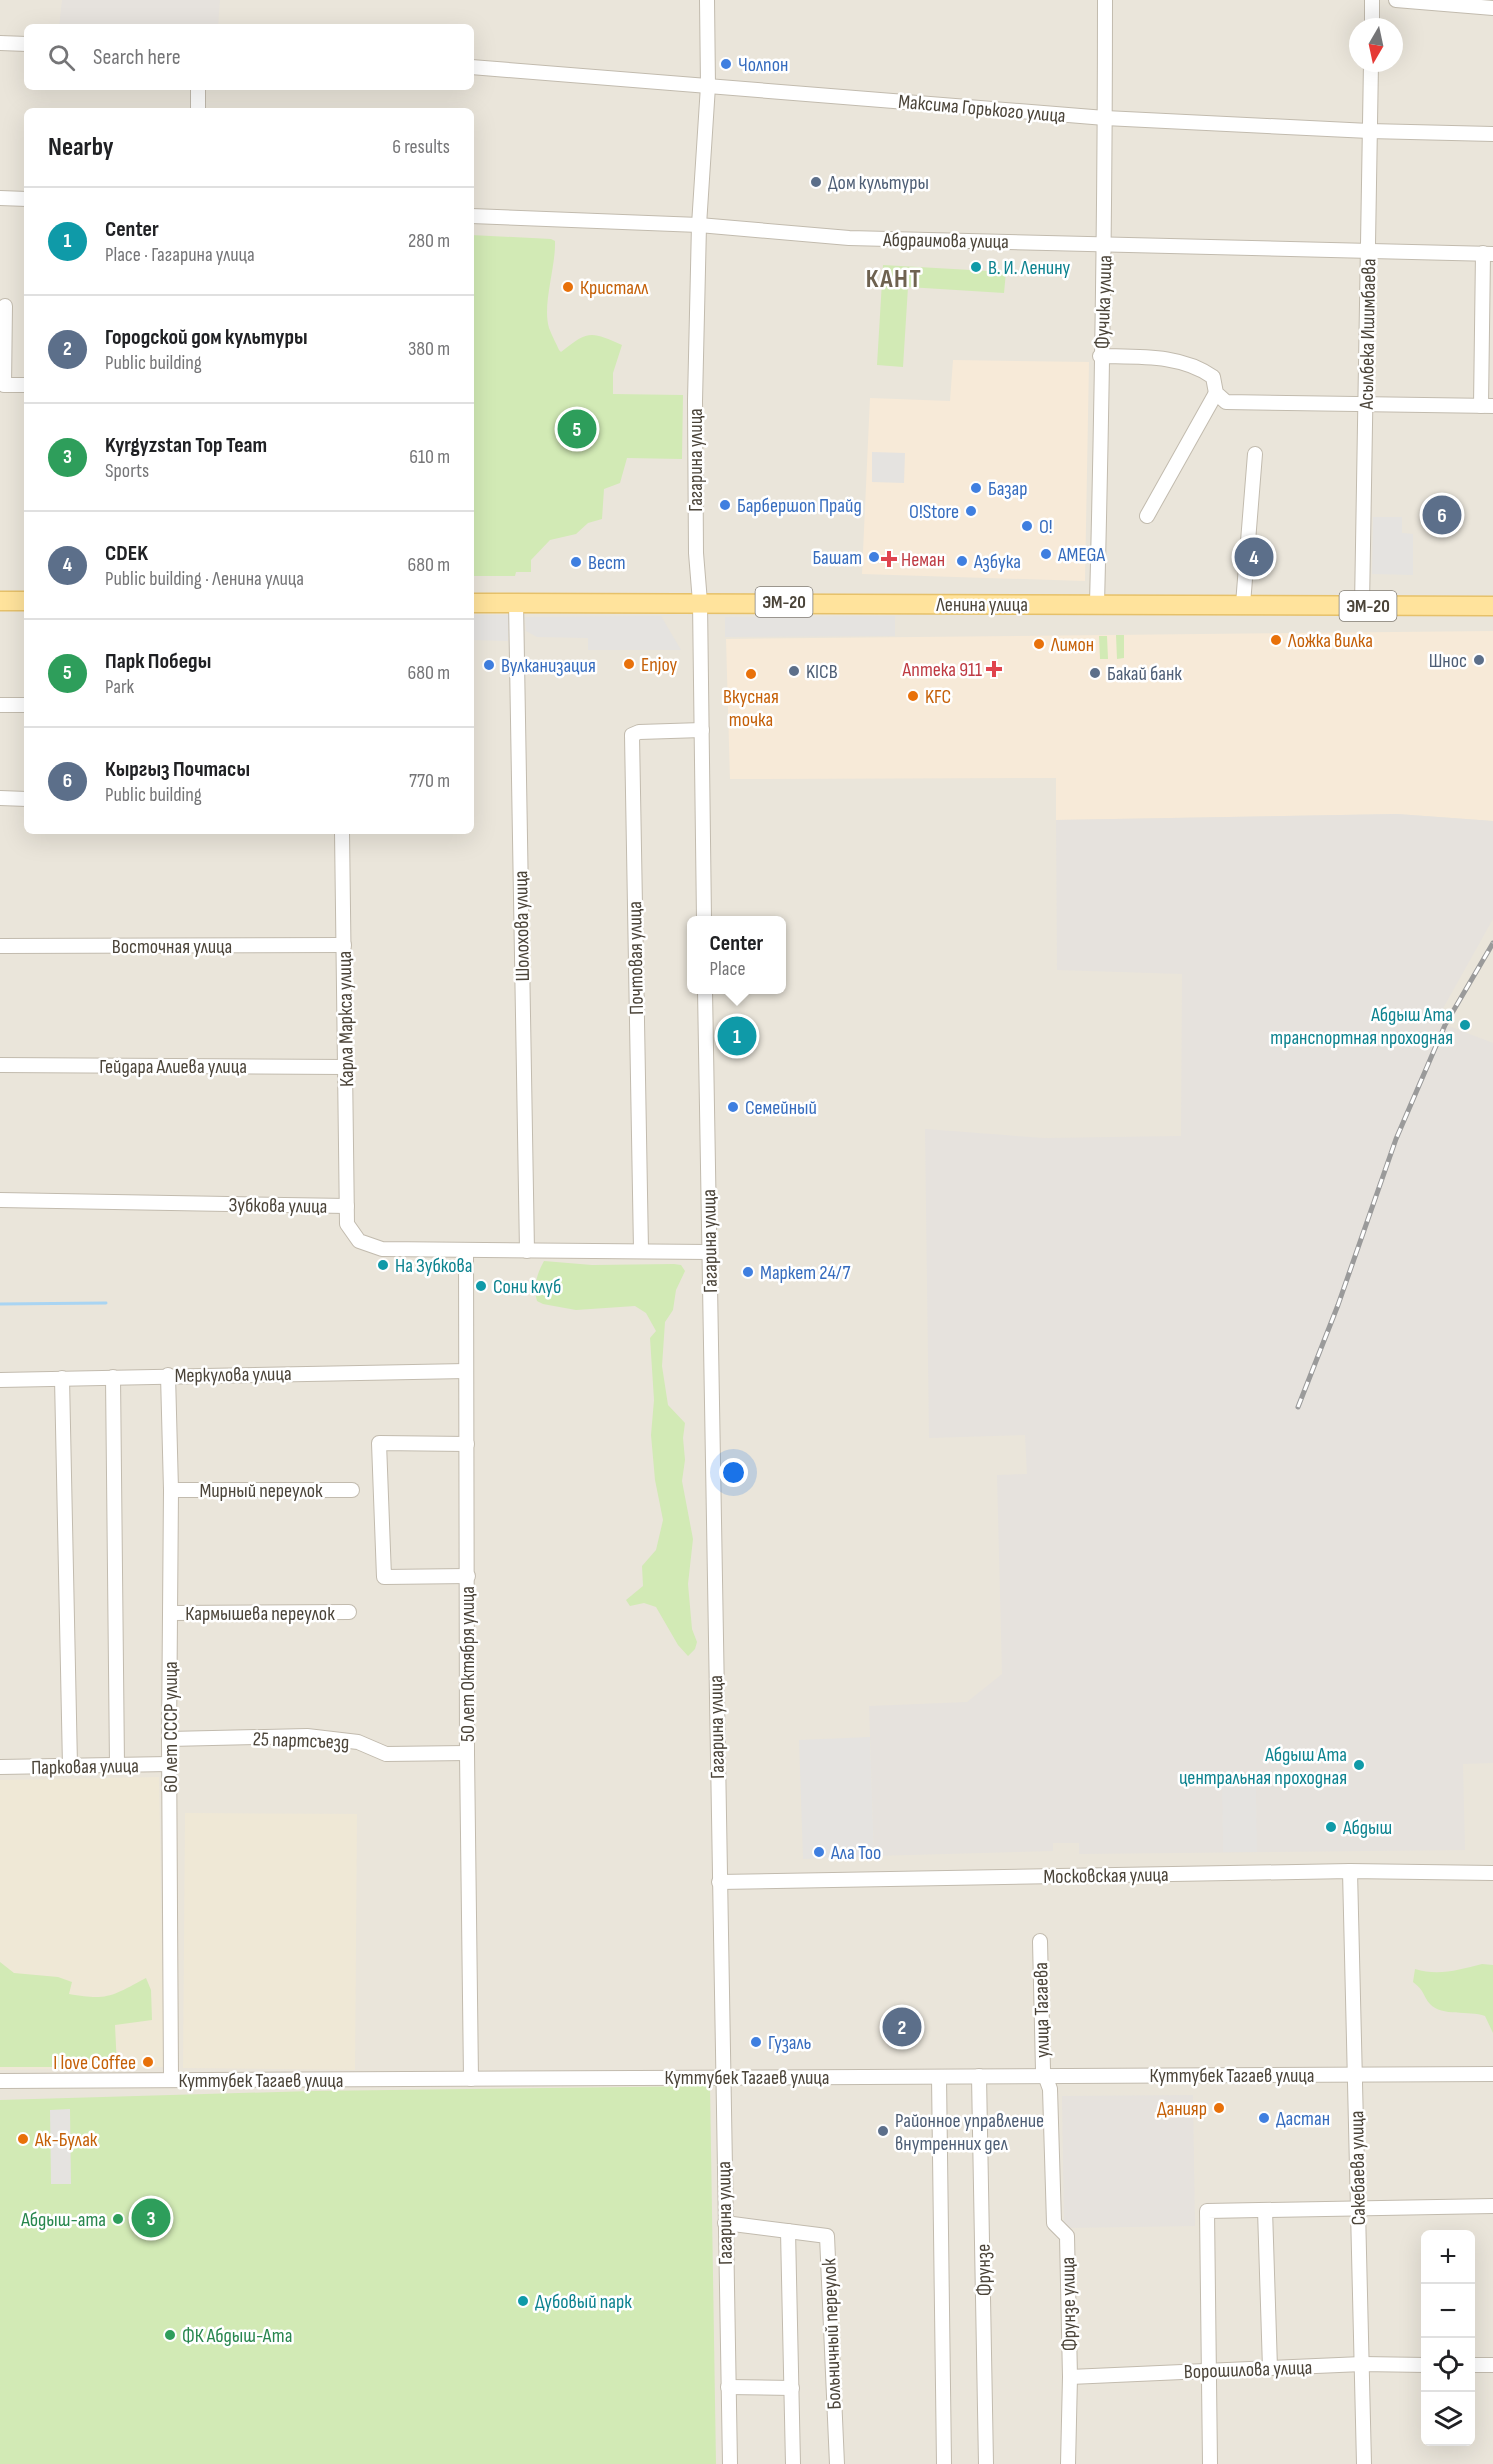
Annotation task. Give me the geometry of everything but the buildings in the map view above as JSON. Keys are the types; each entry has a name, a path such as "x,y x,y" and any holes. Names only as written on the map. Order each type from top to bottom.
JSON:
{"main road":[{"path":"0,601 24,601"},
{"name":"Ленина улица","path":"474,603 1493,606"}],"street":[{"name":"Гагарина улица","path":"704,916 695,401 699,225 708,86 707,0"},
{"name":"Фучика улица","path":"1096,604 1100,356 1105,244 1105,0"},
{"path":"1372,0 1372,18"},
{"path":"1396,0 1457,2 1493,8"},
{"path":"0,43 24,44"},
{"name":"Максима Горького улица","path":"474,68 1105,118 1369,131 1493,134"},
{"name":"Асылбека Ишимбаева","path":"1362,606 1371,72"},
{"path":"198,90 198,108"},
{"path":"0,198 24,199"},
{"name":"Абдраимова улица","path":"474,216 699,225 849,238 1488,254"},
{"path":"1221,397 1487,406 1488,254"},
{"path":"4,306 4,385 24,385"},
{"path":"1100,356 1161,358 1196,365 1213,377 1221,397"},
{"path":"1147,516 1221,397"},
{"path":"1243,604 1255,454"},
{"name":"Шолохова улица","path":"516,602 526,1251"},
{"path":"0,705 24,705"},
{"name":"Почтовая улица","path":"641,1250 632,735 639,732 702,730"},
{"path":"0,798 24,799"},
{"name":"Карла Маркса улица","path":"342,834 347,1206"},
{"name":"Восточная улица","path":"0,946 344,945"},
{"name":"Гагарина улица","path":"705,994 718,1882 730,2464"},
{"name":"Гейдара Алиева улица","path":"0,1065 346,1067"},
{"name":"Зубкова улица","path":"0,1200 347,1206 347,1224 359,1241 382,1250 709,1251"},
{"name":"50 лет Октября улица","path":"466,1250 468,1576 466,1753 471,2079"},
{"name":"Меркулова улица","path":"0,1380 466,1371"},
{"name":"60 лет СССР улица","path":"168,1375 171,1490 169,1739 171,2080"},
{"path":"112,1377 117,1765"},
{"path":"62,1378 70,1766"},
{"path":"467,1444 379,1443 384,1577 468,1576"},
{"name":"Мирный переулок","path":"171,1490 351,1490"},
{"name":"Кармышева переулок","path":"171,1613 349,1612"},
{"name":"25 партсъезд","path":"169,1739 307,1736 358,1742 386,1754 466,1753"},
{"name":"Парковая улица","path":"0,1767 169,1764"},
{"name":"Московская улица","path":"718,1882 1350,1871 1493,1873"},
{"name":"Сакебаева улица","path":"1350,1871 1364,2464"},
{"name":"улица Тагаева","path":"1040,1941 1043,2070 1047,2076"},
{"name":"Куттубек Тагаев улица","path":"0,2081 1493,2074"},
{"path":"939,2076 944,2464"},
{"name":"Фрунзе","path":"979,2076 987,2464"},
{"name":"Фрунзе улица","path":"1047,2076 1050,2089 1054,2223 1067,2236 1070,2377 1068,2464"},
{"path":"1210,2464 1207,2211 1493,2206"},
{"path":"1265,2210 1270,2368"},
{"name":"Больничный переулок","path":"724,2223 827,2235 837,2464"},
{"path":"788,2231 793,2464"},
{"name":"Ворошилова улица","path":"1070,2377 1362,2364 1421,2365"},
{"path":"1475,2365 1493,2365"},
{"path":"728,2387 792,2388"}],"shaded area":[{"name":"КАНТ","path":"0,0 1493,0 1493,2464 0,2464"},
{"path":"62,0 220,0 218,24 59,24"},
{"name":"Базар","path":"953,360 1089,362 1085,581 862,574 870,398 950,401"},
{"path":"872,452 905,453 904,483 872,482"},
{"path":"1373,517 1402,517 1402,533 1413,534 1413,575 1372,574"},
{"path":"474,615 509,615 508,641 474,640"},
{"path":"661,616 681,650 588,650 588,638 537,637 526,631 525,617"},
{"path":"895,616 895,636 725,637 725,617"},
{"path":"1493,631 1493,821 1397,814 1056,820 1056,778 730,779 726,639"},
{"path":"1397,814 1493,821 1493,919 1436,1021 1493,1043 1493,1763 1463,1764 1465,1850 1079,1854 1079,1843 1053,1843 1053,1851 874,1856 869,1706 967,1702 1002,1674 997,1475 1027,1474 1025,1435 929,1438 925,1129 1044,1138 1181,1136 1182,974 1057,970 1056,820"},
{"path":"870,1737 874,1856 803,1859 799,1740"},
{"path":"159,1777 164,2067 0,2070 0,1780"},
{"path":"1256,1780 1257,1852 1223,1852 1222,1781"},
{"path":"185,1813 357,1814 355,2070 183,2068"},
{"path":"1193,2095 1195,2226 1064,2228 1062,2096"},
{"path":"70,2109 71,2184 51,2184 50,2110"}],"green space":[{"path":"474,235 555,241 547,318 559,350 561,352 584,336 603,337 622,345 613,373 613,394 683,395 682,459 627,458 620,483 604,489 602,519 588,523 576,534 550,540 531,560 531,572 516,572 515,576 474,576"},
{"path":"883,265 1006,272 1004,293 908,287 903,367 877,365"},
{"path":"1116,635 1124,635 1124,658 1117,659"},
{"path":"1099,636 1107,636 1108,659 1100,659"},
{"path":"544,1261 592,1265 674,1264 681,1265 685,1271 676,1290 673,1310 665,1322 662,1366 668,1405 685,1423 683,1438 685,1460 682,1481 693,1539 688,1584 692,1629 697,1642 695,1649 688,1656 678,1645 656,1607 644,1603 630,1606 626,1600 643,1586 642,1566 656,1550 663,1520 655,1480 651,1435 654,1400 650,1338 656,1331 646,1313 635,1306 576,1310 537,1301 536,1280"},
{"path":"0,1962 14,1973 58,1977 72,1982 69,1994 82,1996 102,1997 117,1993 146,1978 151,1990 152,2020 115,2025 117,2067 0,2067"},
{"path":"1482,1964 1493,1965 1493,2033 1485,2016 1441,2011 1435,2008 1413,1982 1415,1969 1440,1972"},
{"path":"710,2086 716,2464 0,2464 0,2100 311,2091"}],"waterway":[{"path":"0,1304 106,1303"}],"railway":[{"path":"1298,1407 1338,1305 1396,1139 1445,1025 1493,943"}],"place":[{"name":"Чолпон","path":"726,64"},
{"name":"Дом культуры","path":"816,182"},
{"name":"В. И. Ленину","path":"976,267"},
{"name":"Кристалл","path":"568,287"},
{"name":"Парк Победы","path":"577,429"},
{"name":"Базар","path":"976,488"},
{"name":"Барбершоп Прайд","path":"725,505"},
{"name":"O!Store","path":"971,511"},
{"name":"Кыргыз Почтасы","path":"1442,515"},
{"name":"О!","path":"1027,526"},
{"name":"AMEGA","path":"1046,554"},
{"name":"Башат","path":"874,557"},
{"name":"CDEK","path":"1254,557"},
{"name":"Неман","path":"889,559"},
{"name":"Азбука","path":"962,561"},
{"name":"Вест","path":"576,562"},
{"name":"Ложка вилка","path":"1276,640"},
{"name":"Лимон","path":"1039,644"},
{"name":"Шнос","path":"1479,660"},
{"name":"Enjoy","path":"629,664"},
{"name":"Вулканизация","path":"489,665"},
{"name":"Аптека 911","path":"994,669"},
{"name":"KICB","path":"794,671"},
{"name":"Бакай банк","path":"1095,673"},
{"name":"Вкусная точка","path":"751,674"},
{"name":"KFC","path":"913,696"},
{"name":"Абдыш Ата транспортная проходная","path":"1465,1025"},
{"name":"Center","path":"737,1036"},
{"name":"Семейный","path":"733,1107"},
{"name":"На Зубкова","path":"383,1265"},
{"name":"Маркет 24/7","path":"748,1272"},
{"name":"Сони клуб","path":"481,1286"},
{"name":"Абдыш Ата центральная проходная","path":"1359,1765"},
{"name":"Абдыш","path":"1331,1827"},
{"name":"Ала Тоо","path":"819,1852"},
{"name":"Городской дом культуры","path":"902,2027"},
{"name":"Гузаль","path":"756,2042"},
{"name":"I love Coffee","path":"148,2062"},
{"name":"Данияр","path":"1219,2108"},
{"name":"Дастан","path":"1264,2118"},
{"name":"Районное управление внутренних дел","path":"883,2131"},
{"name":"Ак-Булак","path":"23,2139"},
{"name":"Kyrgyzstan Top Team","path":"151,2218"},
{"name":"Абдыш-ата","path":"118,2219"},
{"name":"Дубовый парк","path":"523,2301"},
{"name":"ФК Абдыш-Ата","path":"170,2335"}],"district":[{"name":"КАНТ","path":"894,278"}]}
